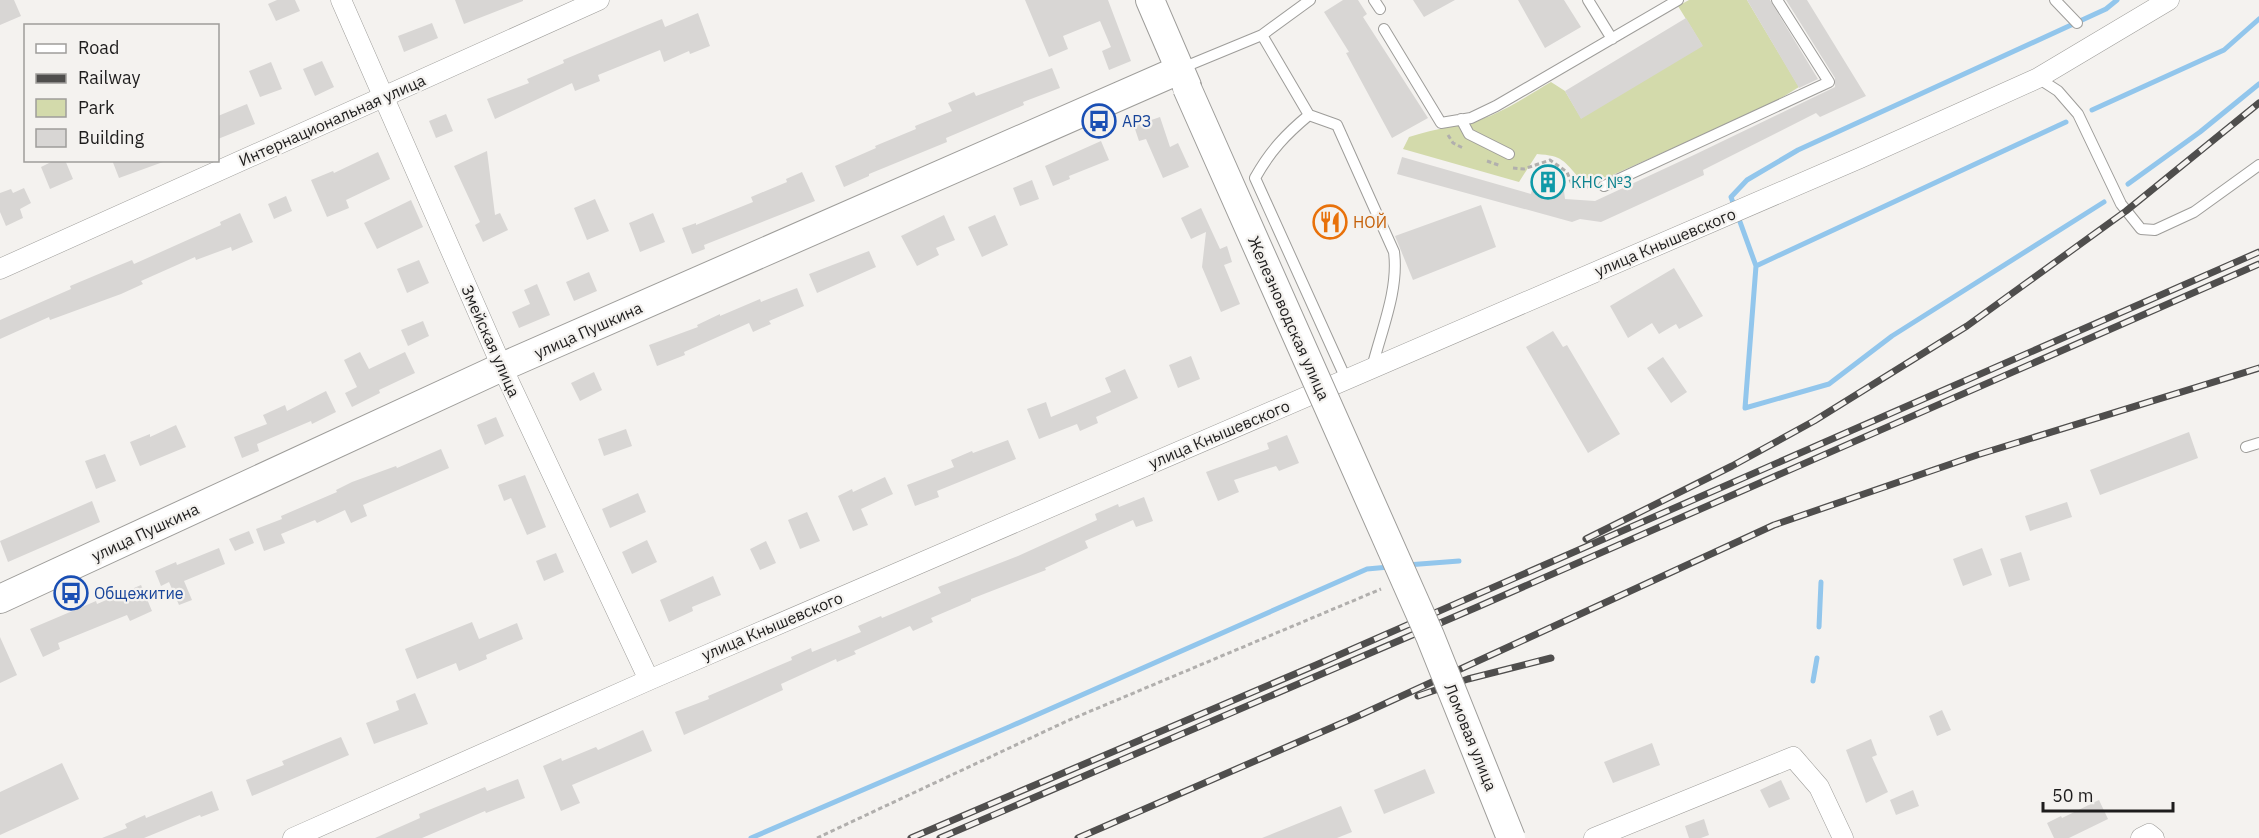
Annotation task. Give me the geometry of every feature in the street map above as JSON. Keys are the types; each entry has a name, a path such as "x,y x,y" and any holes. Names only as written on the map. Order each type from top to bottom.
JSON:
{"main road":[{"name":"Железноводская улица","path":"1150,0 1430,636"},
{"name":"улица Пушкина","path":"0,599 502,367 1183,79"},
{"name":"Ломовая улица","path":"1430,636 1511,838"}],"street":[{"name":"Змейская улица","path":"341,0 502,367 648,680"},
{"name":"Интернациональная улица","path":"0,269 599,0"},
{"name":"улица Кнышевского","path":"293,838 648,680 1860,158 2038,78 2169,0"},
{"path":"1594,838 1793,757 1819,787 1843,838"}],"lane":[{"path":"1183,79 1262,35 1311,0"},
{"path":"1588,0 1612,39"},
{"path":"1384,29 1441,123 1471,118 1496,106 1678,0"},
{"path":"1604,186 1829,82 1778,0"},
{"path":"2055,0 2077,23"},
{"path":"1262,35 1309,115 1337,125 1394,252 1396,268 1372,368"},
{"path":"2038,78 2058,92 2079,114 2121,204 2141,229 2155,230 2194,212 2259,165"},
{"path":"1309,115 1289,131 1267,156 1255,178 1346,379"},
{"path":"1461,119 1469,134 1509,154"},
{"path":"2246,447 2259,443"}],"path":[{"path":"817,838 1067,721 1381,589"}],"green space":[{"path":"1689,0 1747,0 1799,87 1770,105 1608,177 1580,179 1562,160 1537,154 1519,182 1403,149 1409,137 1490,116 1551,82 1565,91 1581,118 1702,45 1678,6"}],"building":[{"path":"0,0 14,0 21,16 0,25"},
{"path":"277,0 295,0 300,11 276,21 268,4"},
{"path":"455,0 523,0 523,1 464,24"},
{"path":"1025,0 1108,0 1131,61 1109,70 1102,51 1111,47 1100,21 1063,36 1068,49 1049,57"},
{"path":"1343,0 1358,0 1367,14 1363,17 1428,118 1392,138 1346,53 1349,52 1324,12"},
{"path":"1413,0 1455,0 1424,17"},
{"path":"1518,0 1564,0 1581,27 1545,48"},
{"path":"1747,0 1770,0 1818,79 1799,88"},
{"path":"1786,0 1807,0 1866,96 1820,117 1816,113 1703,170 1704,175 1601,222 1580,219 1572,222 1397,174 1402,157 1531,194 1536,173 1544,167 1550,167 1562,175 1565,199 1595,201 1835,87 1835,78"},
{"path":"698,13 710,46 690,54 689,51 664,62 660,50 598,75 600,81 575,91 572,83 495,119 487,99 529,83 527,79 564,63 563,60 635,30 662,19 665,27"},
{"path":"1686,18 1703,46 1581,119 1565,91"},
{"path":"432,23 438,38 404,52 398,36"},
{"path":"322,61 334,87 315,96 303,69"},
{"path":"271,62 282,89 260,97 249,71"},
{"path":"1052,68 1060,88 1023,102 1024,105 946,138 947,142 869,174 844,187 835,166 916,129 915,126 952,111 948,103 974,92 976,96"},
{"path":"247,104 255,124 219,139 219,116"},
{"path":"446,114 453,131 436,138 429,121"},
{"path":"1160,117 1170,147 1178,143 1189,167 1163,178 1146,139 1139,141 1134,126"},
{"path":"1101,141 1109,160 1069,176 1070,179 1053,186 1045,166"},
{"path":"487,151 495,215 500,213 508,230 483,242 475,225 480,222 454,166"},
{"path":"378,152 390,179 346,200 349,208 327,217 311,180 333,171 334,173"},
{"path":"51,162 66,162 73,179 50,189 41,167"},
{"path":"113,162 163,162 119,178"},
{"path":"802,172 815,201 704,245 705,249 692,254 682,228 696,223 696,225 753,202 751,197 787,182 786,179"},
{"path":"1032,180 1039,199 1020,206 1013,188"},
{"path":"24,188 31,203 20,209 23,218 6,226 0,212 0,193 11,189 13,193"},
{"path":"286,196 292,211 274,219 268,204"},
{"path":"595,199 609,231 587,240 574,208"},
{"path":"411,200 423,227 377,249 364,223"},
{"path":"1481,205 1496,247 1413,280 1395,236"},
{"path":"1201,208 1220,249 1227,246 1232,262 1224,265 1240,304 1221,312 1202,267 1206,232 1191,239 1181,218"},
{"path":"240,213 253,242 232,251 231,247 196,260 195,257 141,281 143,284 121,294 50,320 49,317 0,339 0,320 71,289 70,286 132,260 134,264 221,225 220,222"},
{"path":"653,213 665,242 640,252 629,223"},
{"path":"944,215 955,240 936,248 939,255 917,266 901,236"},
{"path":"995,215 1008,245 982,257 968,227"},
{"path":"869,251 876,267 817,293 809,274"},
{"path":"419,260 429,283 407,293 397,269"},
{"path":"1674,268 1703,316 1679,329 1676,324 1659,334 1652,323 1628,338 1610,306"},
{"path":"589,272 597,291 574,301 566,282"},
{"path":"537,284 550,315 519,328 512,312 530,304 524,290"},
{"path":"797,288 804,306 769,321 771,324 753,332 749,323 684,352 685,355 657,366 649,345 698,327 697,325 720,314 720,316 760,299 761,302"},
{"path":"423,321 429,336 408,346 401,330"},
{"path":"1553,331 1563,347 1567,345 1620,434 1588,453 1526,347"},
{"path":"360,352 369,369 405,352 415,373 379,390 380,393 352,407 345,393 357,387 344,360"},
{"path":"1191,356 1200,379 1178,388 1169,365"},
{"path":"1663,357 1687,392 1671,403 1647,368"},
{"path":"1125,369 1138,398 1096,417 1098,423 1080,431 1077,424 1039,439 1027,409 1046,402 1051,417 1111,392 1105,378"},
{"path":"594,372 602,390 580,401 571,383"},
{"path":"326,391 336,412 312,424 311,421 257,444 259,451 242,458 234,437 267,424 263,415 285,405 287,411"},
{"path":"496,417 504,436 485,445 477,425"},
{"path":"176,425 186,447 140,466 130,442 150,434 150,437"},
{"path":"626,429 632,446 604,456 598,439"},
{"path":"2189,432 2198,458 2100,495 2090,470"},
{"path":"1287,435 1299,463 1279,471 1276,466 1234,480 1239,492 1218,501 1206,472 1269,449 1267,443"},
{"path":"1008,440 1016,459 937,491 939,497 915,506 907,485 954,467 951,460"},
{"path":"441,449 449,468 363,505 367,516 351,523 345,510 317,523 315,520 281,534 285,543 264,551 256,529 282,519 281,516 337,492 336,490 352,482 396,466 397,468"},
{"path":"105,454 116,481 96,489 85,461"},
{"path":"525,475 546,527 527,535 511,498 504,501 498,485"},
{"path":"885,477 893,494 861,509 868,525 853,531 838,496 852,489 853,492"},
{"path":"638,493 646,512 610,528 602,509"},
{"path":"1144,497 1153,521 1136,527 1133,520 1085,541 1088,548 1045,568 1046,570 971,599 971,601 931,618 933,622 913,631 910,626 854,651 856,654 837,662 836,659 781,684 783,690 684,735 675,712 709,699 708,696 792,660 791,657 811,648 812,652 861,632 858,626 941,593 938,587 1018,556 1097,520 1095,514 1118,504 1119,507"},
{"path":"92,501 100,522 8,562 0,541"},
{"path":"2067,502 2072,517 2030,531 2025,516"},
{"path":"807,512 820,541 800,549 788,520"},
{"path":"249,531 254,543 235,551 229,539"},
{"path":"647,540 657,562 632,574 622,552"},
{"path":"766,541 776,563 760,570 750,549"},
{"path":"219,548 225,564 184,581 192,600 179,605 169,582 161,586 155,571"},
{"path":"1982,548 1992,575 1963,586 1953,559"},
{"path":"2021,552 2030,580 2009,587 2000,559"},
{"path":"556,553 564,572 544,581 536,561"},
{"path":"713,576 721,595 692,607 693,611 669,622 660,600"},
{"path":"141,585 152,611 130,621 127,615 58,643 60,649 43,657 30,629"},
{"path":"472,622 479,639 517,623 523,639 486,655 487,659 459,671 456,663 417,679 405,649"},
{"path":"0,637 17,675 0,683"},
{"path":"415,693 428,724 374,744 366,723 399,710 396,701"},
{"path":"1942,710 1951,730 1937,736 1929,716"},
{"path":"643,730 652,751 572,785 580,803 561,811 543,766 596,747 598,750"},
{"path":"341,737 349,755 252,796 246,780 284,765 282,761"},
{"path":"1871,739 1877,755 1872,757 1888,792 1866,803 1846,750"},
{"path":"1652,743 1660,765 1613,783 1604,762"},
{"path":"62,763 79,799 0,835 0,792"},
{"path":"1425,769 1435,793 1384,814 1374,790"},
{"path":"518,779 525,798 486,813 485,811 422,838 375,838 420,818 419,814 485,787 487,791"},
{"path":"1781,780 1790,799 1769,808 1760,790"},
{"path":"1913,790 1919,806 1896,815 1890,800"},
{"path":"212,791 219,810 201,817 200,815 144,838 102,838 127,828 125,824 145,815 146,818"},
{"path":"2099,800 2108,819 2069,838 2054,838 2047,823"},
{"path":"1341,806 1352,832 1337,838 1262,838"},
{"path":"1704,819 1709,835 1689,838 1685,826"}],"waterway":[{"path":"2104,202 1892,336 1829,384 1745,408 1756,266 1731,197 1747,180 1798,150 2106,9 2117,0"},
{"path":"2092,110 2224,50 2259,19"},
{"path":"2128,184 2200,132 2259,84"},
{"path":"1756,266 2066,122"},
{"path":"1407,565 1459,561"},
{"path":"751,838 1367,569 1389,567"},
{"path":"1819,627 1821,582"},
{"path":"1813,681 1817,658"}],"railway":[{"path":"1586,539 1732,466 1814,421 1967,326 2126,211 2259,103"},
{"path":"911,838 1316,665 2259,252"},
{"path":"940,838 1475,608 2259,264"},
{"path":"1078,838 1356,717 1774,525 1977,455 2259,368"},
{"path":"1418,696 1468,679 1551,658"}],"place":[{"name":"АРЗ","path":"1099,121"},
{"name":"КНС №3","path":"1548,182"},
{"name":"НОЙ","path":"1330,222"},
{"name":"Общежитие","path":"71,593"}]}
